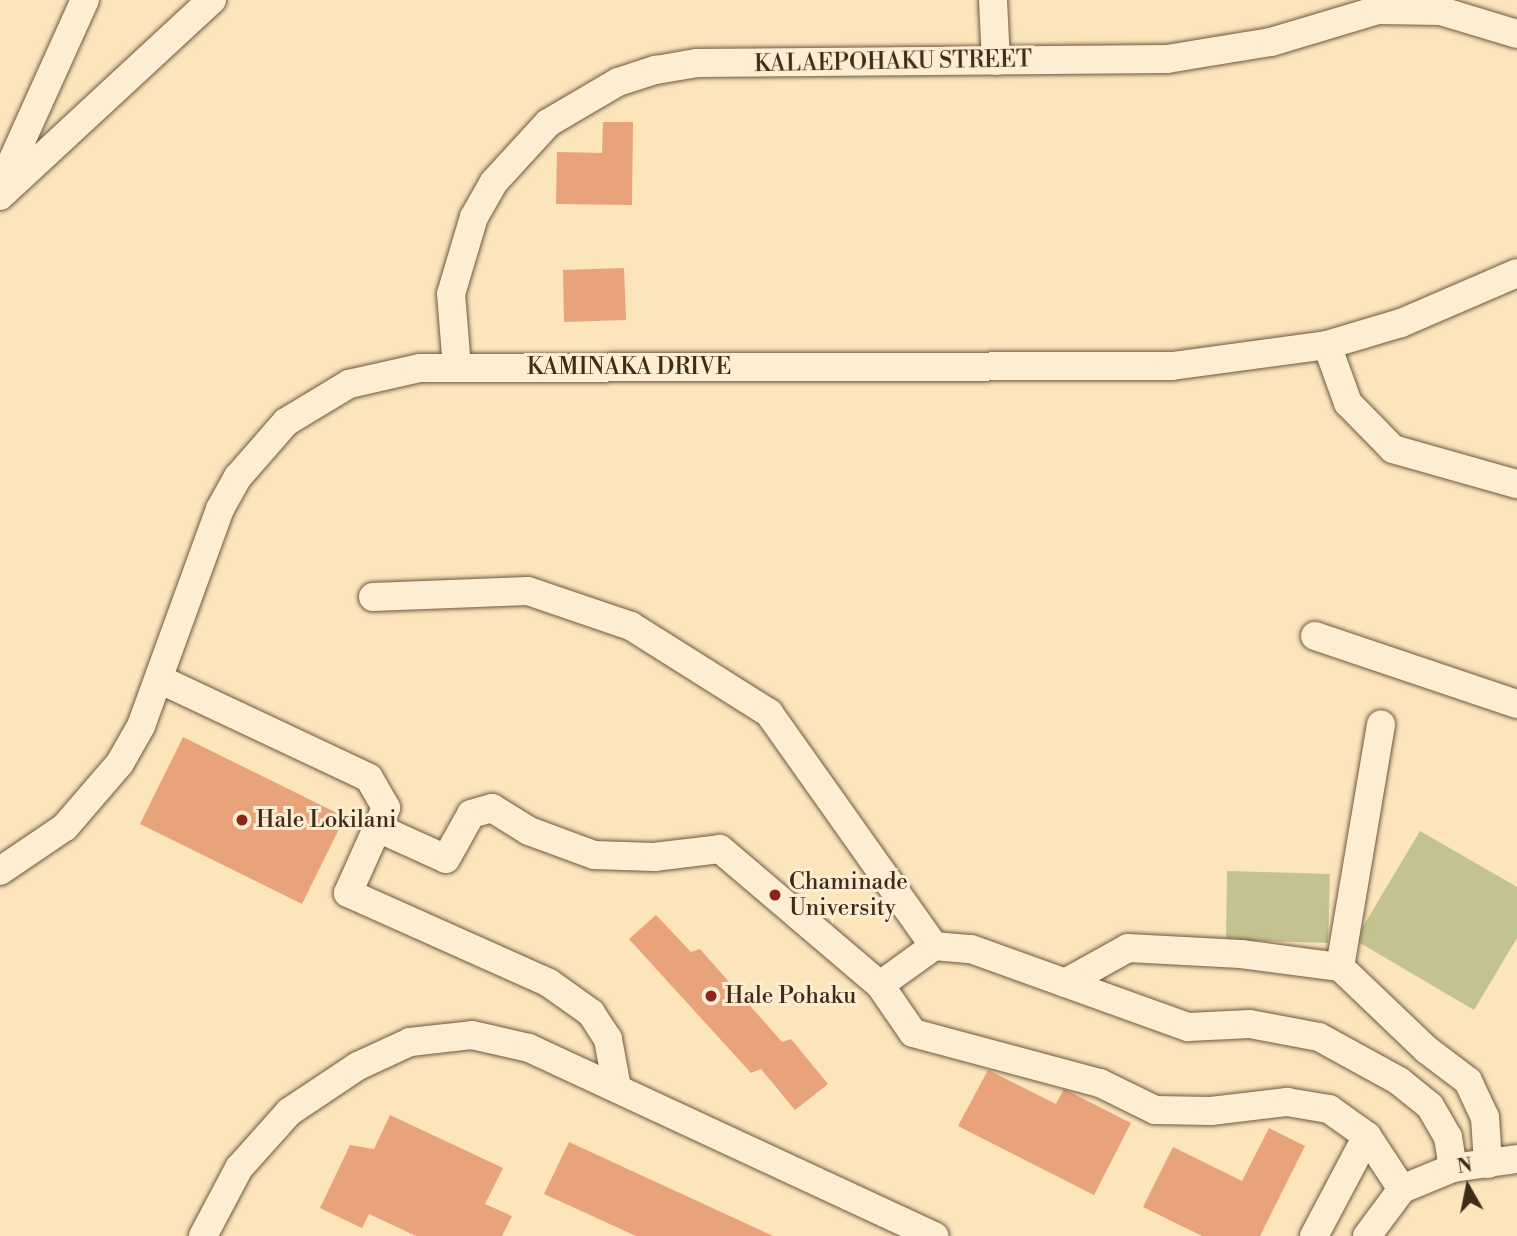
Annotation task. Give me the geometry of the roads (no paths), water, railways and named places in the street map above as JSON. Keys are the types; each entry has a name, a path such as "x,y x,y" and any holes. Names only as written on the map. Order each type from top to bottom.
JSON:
{"street":[{"path":"0,188 85,0"},
{"path":"0,196 212,0"},
{"path":"993,0 996,61"},
{"name":"KALAEPOHAKU STREET","path":"457,368 451,294 474,218 519,151 582,100 618,82 697,64 1167,59 1271,43 1378,5 1441,12 1517,34"},
{"name":"KAMINAKA DRIVE","path":"0,871 57,833 95,797 141,726 220,509 260,447 316,401 349,384 384,373 457,368 1172,366 1327,345 1401,323 1517,273"},
{"path":"1327,345 1348,403 1393,449 1517,484"},
{"path":"373,597 528,591 631,626 769,713 934,946"},
{"path":"1315,636 1517,704"},
{"path":"159,679 369,778 386,808 380,829 348,892 549,983 591,1013 608,1039 617,1088"},
{"path":"1340,967 1381,724"},
{"path":"380,829 446,859 471,814 492,808 529,831 594,855 654,857 720,849 880,985 913,1032 1100,1083 1155,1110 1211,1111 1287,1102 1329,1109 1367,1136 1402,1189"},
{"path":"880,985 934,946 971,949 1188,1027 1250,1024 1319,1037 1399,1081 1430,1106 1448,1136 1454,1168"},
{"path":"1065,983 1128,948 1241,954 1340,967 1427,1050 1468,1081 1485,1117 1488,1164"},
{"path":"203,1236 239,1168 289,1112 358,1066 410,1042 472,1035 529,1048 934,1236"},
{"path":"1314,1236 1367,1136"},
{"path":"1367,1236 1402,1189 1454,1168 1517,1159"}],"place":[{"name":"Hale Lokilani","path":"242,820"},
{"name":"Chaminade University","path":"775,895"},
{"name":"Hale Pohaku","path":"711,996"}]}
